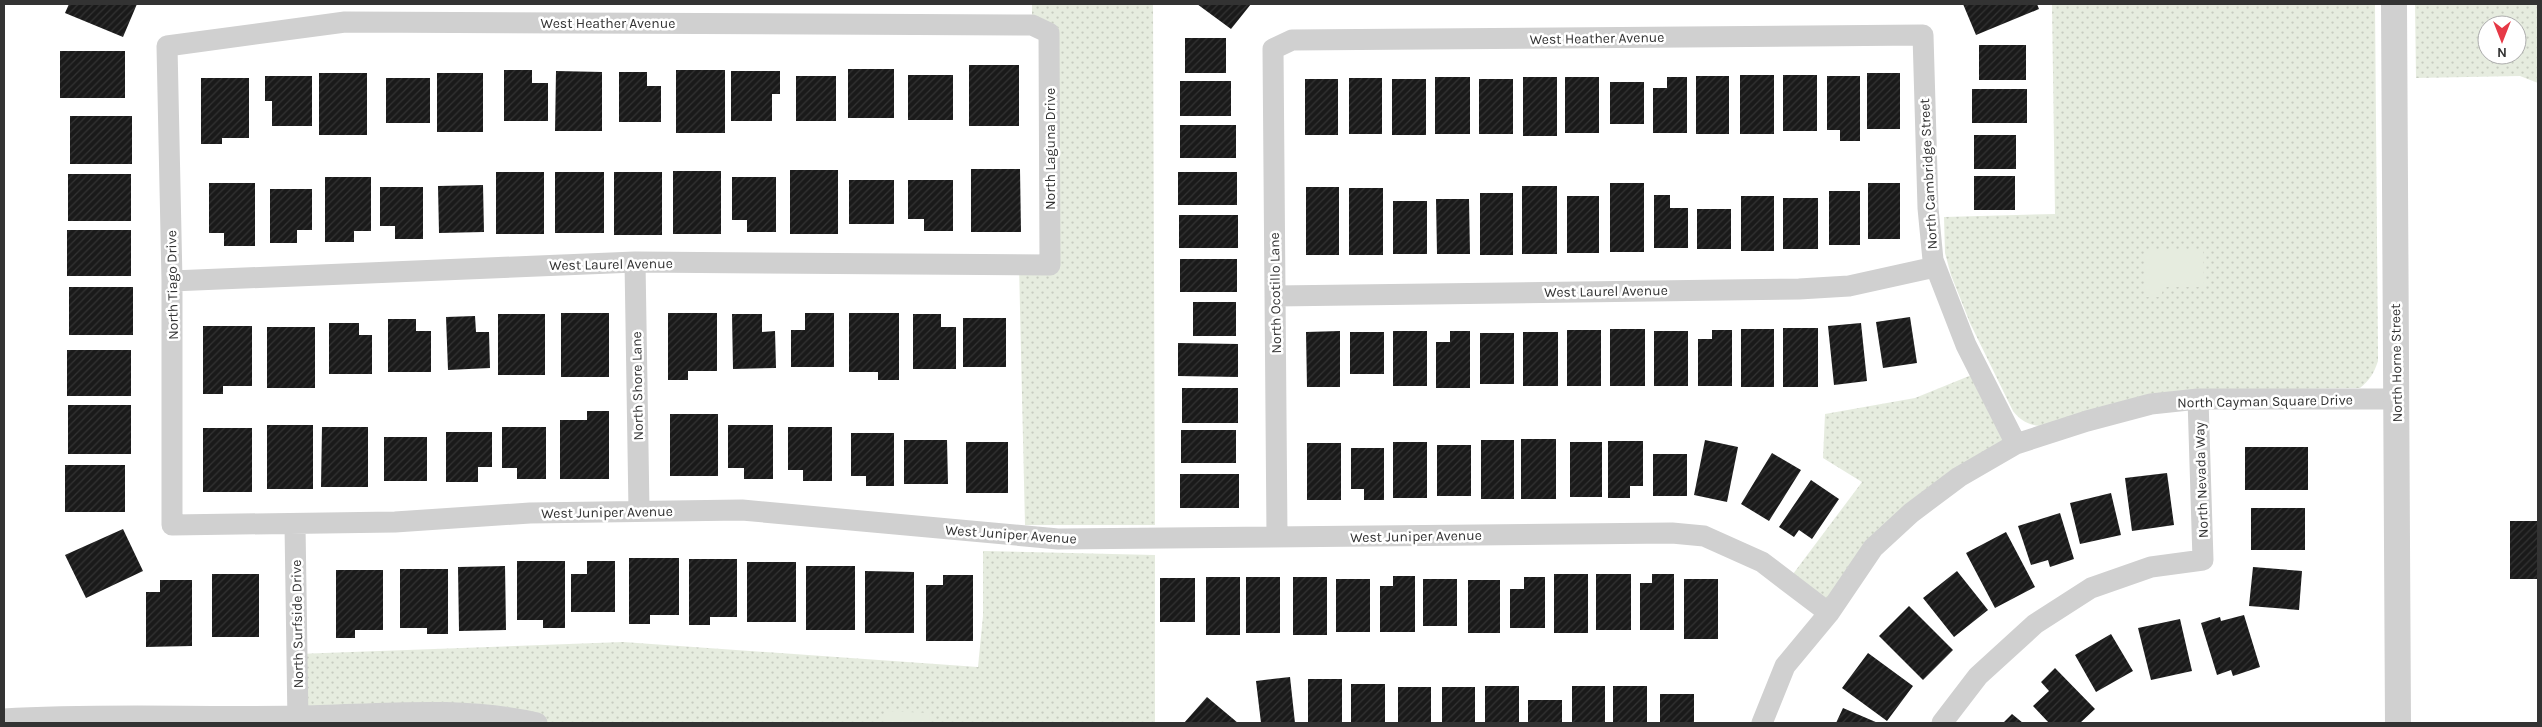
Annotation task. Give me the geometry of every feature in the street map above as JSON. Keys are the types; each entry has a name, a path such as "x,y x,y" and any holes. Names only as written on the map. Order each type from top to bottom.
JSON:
{"street":[{"name":"North Horne Street","path":"2394,4 2398,723"},
{"name":"West Heather Avenue","path":"167,46 345,22 1032,25 1049,33"},
{"name":"North Laguna Drive","path":"1049,33 1050,265"},
{"name":"West Heather Avenue","path":"1273,49 1292,40 1923,35"},
{"name":"North Cambridge Street","path":"1923,35 1928,208 1932,260 1966,345 2016,444"},
{"name":"North Tiago Drive","path":"167,46 172,281 172,525"},
{"name":"North Ocotillo Lane","path":"1273,49 1277,538"},
{"name":"West Laurel Avenue","path":"172,281 635,262 1050,265"},
{"name":"North Shore Lane","path":"635,262 639,510"},
{"name":"West Laurel Avenue","path":"1275,296 1809,288 1849,286 1935,267"},
{"name":"North Cayman Square Drive","path":"1762,723 1786,666 1829,613 1873,548 1911,513 1959,477 2016,444 2087,420 2151,404 2198,400 2396,400"},
{"name":"North Nevada Way","path":"1942,723 1978,676 2034,624 2059,608 2092,588 2151,567 2203,560 2198,400"},
{"name":"West Juniper Avenue","path":"172,525 296,525 395,522 530,513 742,510 1032,538 1277,538 1672,533 1704,536 1762,562 1829,613"},
{"name":"North Surfside Drive","path":"296,525 298,720"},
{"path":"4,719 298,720 414,711 516,718 537,723"}],"shaded area":[{"path":"1032,4 1153,4 1155,525 1025,525 1019,265 1049,265 1049,33 1032,25"},
{"path":"2052,4 2375,4 2378,361 2371,376 2360,388 2174,391 2040,426 2025,422 2013,411 1970,323 1951,275 1945,253 1944,217 2055,214"},
{"path":"2415,4 2538,4 2538,83 2520,76 2416,78"},
{"path":"2145,250 2203,250 2204,287 2167,287 2163,289 2161,297 2145,297"},
{"path":"1979,372 2016,444 1873,548 1829,613 1787,582 1862,482 1823,458 1825,414 1915,398"},
{"path":"983,551 1155,555 1155,723 536,723 298,716 297,654 623,642 978,667 983,616"},
{"path":"885,711 930,713 929,723 885,723"}],"building":[{"path":"69,4 137,4 123,37 65,13"},
{"path":"1197,4 1251,4 1231,29"},
{"path":"1963,4 2037,4 2039,9 1976,35"},
{"path":"1185,38 1226,38 1226,73 1185,73"},
{"path":"1979,45 2026,45 2026,80 1979,80"},
{"path":"60,51 125,51 125,98 60,98"},
{"path":"969,65 1019,65 1019,126 969,126"},
{"path":"848,69 894,69 894,118 848,118"},
{"path":"504,70 532,70 532,83 548,83 548,121 504,121"},
{"path":"676,70 725,70 725,133 676,133"},
{"path":"556,71 602,72 602,131 555,131"},
{"path":"731,71 780,71 780,94 772,94 772,121 731,121"},
{"path":"619,72 647,72 647,86 661,86 661,122 619,122"},
{"path":"319,73 367,73 367,135 319,135"},
{"path":"437,73 483,73 483,132 437,132"},
{"path":"1867,73 1900,73 1900,129 1867,129"},
{"path":"908,75 953,75 953,120 908,120"},
{"path":"1740,75 1774,75 1774,134 1740,134"},
{"path":"1783,75 1817,75 1817,131 1783,131"},
{"path":"265,76 312,76 312,126 272,126 272,101 265,101"},
{"path":"796,76 836,76 836,121 796,121"},
{"path":"1696,76 1729,76 1729,134 1696,134"},
{"path":"1827,76 1860,76 1860,141 1840,141 1840,130 1827,130"},
{"path":"1435,77 1470,77 1470,134 1435,134"},
{"path":"1523,77 1557,77 1557,136 1523,136"},
{"path":"1565,77 1599,77 1599,133 1565,133"},
{"path":"1667,77 1687,77 1687,133 1653,133 1653,88 1667,88"},
{"path":"201,78 249,78 249,138 222,138 222,144 201,144"},
{"path":"386,78 430,78 430,123 386,123"},
{"path":"1349,78 1382,78 1382,134 1349,134"},
{"path":"1305,79 1338,79 1338,135 1305,135"},
{"path":"1392,79 1426,79 1426,135 1392,135"},
{"path":"1479,79 1513,79 1513,134 1479,134"},
{"path":"1180,81 1231,81 1231,116 1180,116"},
{"path":"1610,82 1644,82 1644,124 1610,124"},
{"path":"1972,89 2027,89 2027,123 1972,123"},
{"path":"70,116 132,116 132,164 70,164"},
{"path":"1180,125 1236,125 1236,158 1180,158"},
{"path":"1974,135 2016,135 2016,169 1974,169"},
{"path":"971,169 1020,169 1021,232 971,232"},
{"path":"790,170 838,170 838,234 790,234"},
{"path":"673,171 721,171 721,234 673,234"},
{"path":"496,172 544,172 544,234 496,234"},
{"path":"555,172 604,172 604,233 555,233"},
{"path":"614,172 662,172 662,235 614,235"},
{"path":"1178,172 1237,172 1237,205 1178,205"},
{"path":"68,174 131,174 131,221 68,221"},
{"path":"1974,176 2015,176 2015,210 1974,210"},
{"path":"325,177 371,177 371,231 354,231 354,242 325,242"},
{"path":"732,177 776,177 776,232 747,232 747,220 732,220"},
{"path":"849,180 894,180 894,224 849,224"},
{"path":"908,180 953,180 953,231 924,231 924,219 908,219"},
{"path":"209,183 255,183 255,246 224,246 224,233 209,233"},
{"path":"1610,183 1644,183 1644,252 1610,252"},
{"path":"1868,183 1900,183 1900,239 1868,239"},
{"path":"483,185 484,232 439,233 438,186"},
{"path":"1522,186 1557,186 1557,254 1522,254"},
{"path":"380,187 423,187 423,239 395,239 395,226 380,226"},
{"path":"1306,187 1339,187 1339,255 1306,255"},
{"path":"1349,188 1383,188 1383,255 1349,255"},
{"path":"270,189 312,189 312,230 297,230 297,243 270,243"},
{"path":"1829,191 1860,191 1860,245 1829,245"},
{"path":"1480,193 1513,193 1513,255 1480,255"},
{"path":"1654,195 1670,195 1670,208 1688,208 1688,248 1654,248"},
{"path":"1567,196 1599,196 1599,253 1567,253"},
{"path":"1741,196 1774,196 1774,251 1741,251"},
{"path":"1783,198 1818,198 1818,249 1783,249"},
{"path":"1436,199 1469,199 1470,254 1437,254"},
{"path":"1393,201 1427,201 1427,254 1393,254"},
{"path":"1697,209 1731,209 1731,249 1697,249"},
{"path":"1179,215 1238,215 1238,248 1179,248"},
{"path":"67,230 131,230 131,276 67,276"},
{"path":"1180,259 1237,259 1237,292 1180,292"},
{"path":"69,287 133,287 133,335 69,335"},
{"path":"1193,302 1236,302 1236,336 1193,336"},
{"path":"561,313 609,313 609,377 561,377"},
{"path":"668,313 717,313 717,371 688,371 688,380 668,380"},
{"path":"805,313 834,313 834,367 791,367 791,330 805,330"},
{"path":"849,313 899,313 899,380 878,380 878,372 849,372"},
{"path":"498,314 545,314 545,375 498,375"},
{"path":"732,314 762,314 762,332 775,331 776,368 733,369"},
{"path":"913,314 941,314 941,327 956,327 956,369 913,369"},
{"path":"475,316 476,332 489,332 490,368 448,370 446,317"},
{"path":"1910,317 1917,363 1883,368 1876,322"},
{"path":"963,318 1006,318 1006,367 963,367"},
{"path":"388,319 416,319 416,331 431,331 431,372 388,372"},
{"path":"329,323 359,323 359,335 372,335 372,374 329,374"},
{"path":"1861,323 1867,381 1834,385 1828,326"},
{"path":"203,326 252,326 252,386 223,386 223,394 203,394"},
{"path":"267,327 315,327 315,388 267,388"},
{"path":"1783,328 1818,328 1818,387 1783,387"},
{"path":"1610,329 1645,329 1645,386 1610,386"},
{"path":"1741,329 1774,329 1774,387 1741,387"},
{"path":"1567,330 1601,330 1601,386 1567,386"},
{"path":"1712,330 1732,330 1732,386 1698,386 1698,339 1712,339"},
{"path":"1340,331 1340,387 1307,387 1306,332"},
{"path":"1393,331 1427,331 1427,386 1393,386"},
{"path":"1450,331 1470,331 1470,388 1436,388 1436,342 1450,342"},
{"path":"1654,331 1688,331 1688,386 1654,386"},
{"path":"1350,332 1384,332 1384,374 1350,374"},
{"path":"1523,332 1558,332 1558,386 1523,386"},
{"path":"1480,333 1514,333 1514,384 1480,384"},
{"path":"1178,343 1238,344 1238,377 1178,376"},
{"path":"67,350 131,350 131,396 67,396"},
{"path":"1182,388 1238,388 1238,423 1182,423"},
{"path":"68,405 131,405 131,454 68,454"},
{"path":"587,411 609,411 609,479 560,479 560,420 587,420"},
{"path":"670,414 718,414 718,476 670,476"},
{"path":"267,425 313,425 313,489 267,489"},
{"path":"728,425 773,425 773,479 744,479 744,468 728,468"},
{"path":"322,427 368,427 368,487 321,487"},
{"path":"502,427 546,427 546,479 517,479 517,468 502,468"},
{"path":"788,427 832,427 832,481 803,481 803,470 788,470"},
{"path":"203,428 252,428 252,492 203,492"},
{"path":"1181,430 1236,430 1236,463 1181,463"},
{"path":"446,432 492,432 492,467 478,467 478,482 446,482"},
{"path":"851,433 894,433 894,486 866,486 866,476 851,476"},
{"path":"384,437 427,437 427,481 384,481"},
{"path":"1521,439 1556,439 1556,499 1521,499"},
{"path":"904,440 947,440 948,484 904,484"},
{"path":"1481,440 1514,440 1514,499 1481,499"},
{"path":"1705,440 1738,447 1727,502 1694,495"},
{"path":"1608,441 1643,441 1643,486 1630,486 1630,498 1608,498"},
{"path":"966,442 1008,442 1008,493 966,493"},
{"path":"1393,442 1427,442 1427,498 1393,498"},
{"path":"1570,442 1602,442 1602,497 1570,497"},
{"path":"1307,443 1341,443 1341,500 1307,500"},
{"path":"1437,445 1471,445 1471,496 1437,496"},
{"path":"2245,447 2308,447 2308,490 2245,490"},
{"path":"1351,448 1384,448 1384,500 1364,500 1364,489 1351,489"},
{"path":"1772,453 1801,470 1769,521 1741,504"},
{"path":"1653,454 1687,454 1687,496 1653,496"},
{"path":"65,465 125,465 125,512 65,512"},
{"path":"2167,473 2174,525 2132,531 2125,478"},
{"path":"1180,474 1239,474 1239,508 1180,508"},
{"path":"1811,480 1839,499 1812,539 1799,530 1794,537 1779,527"},
{"path":"2111,493 2121,535 2080,544 2070,503"},
{"path":"2251,508 2305,508 2305,550 2251,550"},
{"path":"2060,513 2074,559 2050,567 2048,560 2031,565 2018,526"},
{"path":"2510,521 2538,521 2538,579 2510,579"},
{"path":"123,529 143,571 86,598 65,555"},
{"path":"2006,532 2035,587 1995,608 1966,553"},
{"path":"629,558 679,558 679,615 650,615 650,624 629,624"},
{"path":"689,559 737,559 737,617 710,617 710,625 689,625"},
{"path":"517,561 565,561 565,628 543,628 543,620 517,620"},
{"path":"587,561 615,561 615,612 571,612 571,574 587,574"},
{"path":"747,562 796,562 796,622 747,622"},
{"path":"505,566 506,630 459,631 458,567"},
{"path":"806,566 855,566 855,630 806,630"},
{"path":"2253,567 2302,571 2299,610 2249,606"},
{"path":"400,569 448,569 448,634 427,634 427,628 400,628"},
{"path":"336,570 383,570 383,630 355,630 355,638 336,638"},
{"path":"865,571 914,572 914,633 865,633"},
{"path":"1957,571 1988,610 1954,637 1923,598"},
{"path":"212,574 259,574 259,637 212,637"},
{"path":"1554,574 1588,574 1588,633 1554,633"},
{"path":"1596,574 1631,574 1631,630 1596,630"},
{"path":"1652,574 1674,574 1674,630 1640,630 1640,583 1652,583"},
{"path":"943,575 973,575 973,641 926,641 926,585 943,585"},
{"path":"1393,576 1415,576 1415,632 1380,632 1380,586 1393,586"},
{"path":"1206,577 1240,577 1240,635 1206,635"},
{"path":"1246,577 1280,577 1280,633 1246,633"},
{"path":"1293,577 1327,577 1327,635 1293,635"},
{"path":"1524,577 1545,577 1545,628 1510,628 1510,589 1524,589"},
{"path":"1160,578 1195,578 1195,622 1160,622"},
{"path":"1336,579 1370,579 1370,632 1336,632"},
{"path":"1423,579 1457,579 1457,626 1423,626"},
{"path":"1684,579 1718,579 1718,639 1684,639"},
{"path":"160,580 192,580 192,646 146,647 146,592 160,592"},
{"path":"1468,580 1500,580 1500,633 1468,633"},
{"path":"1909,606 1953,650 1923,680 1879,636"},
{"path":"2244,615 2260,667 2233,676 2231,670 2217,675 2201,623 2220,617 2221,621"},
{"path":"2180,619 2192,671 2151,680 2138,628"},
{"path":"2111,634 2133,671 2096,692 2075,655"},
{"path":"1868,653 1913,686 1887,721 1842,688"},
{"path":"2055,668 2095,709 2080,723 2049,723 2033,706 2049,691 2041,682"},
{"path":"1290,677 1295,723 1261,723 1256,681"},
{"path":"1308,679 1342,679 1342,723 1308,723"},
{"path":"1351,684 1385,684 1385,723 1351,723"},
{"path":"1485,686 1519,686 1519,723 1485,723"},
{"path":"1572,686 1605,686 1605,723 1572,723"},
{"path":"1613,686 1647,686 1647,723 1613,723"},
{"path":"1398,687 1431,687 1431,723 1398,723"},
{"path":"1442,687 1475,687 1475,723 1442,723"},
{"path":"1660,694 1694,694 1694,723 1660,723"},
{"path":"1207,697 1238,723 1184,723"},
{"path":"1528,700 1562,700 1562,723 1528,723"},
{"path":"1843,708 1878,723 1836,723"},
{"path":"2012,714 2023,723 2003,723"}]}
